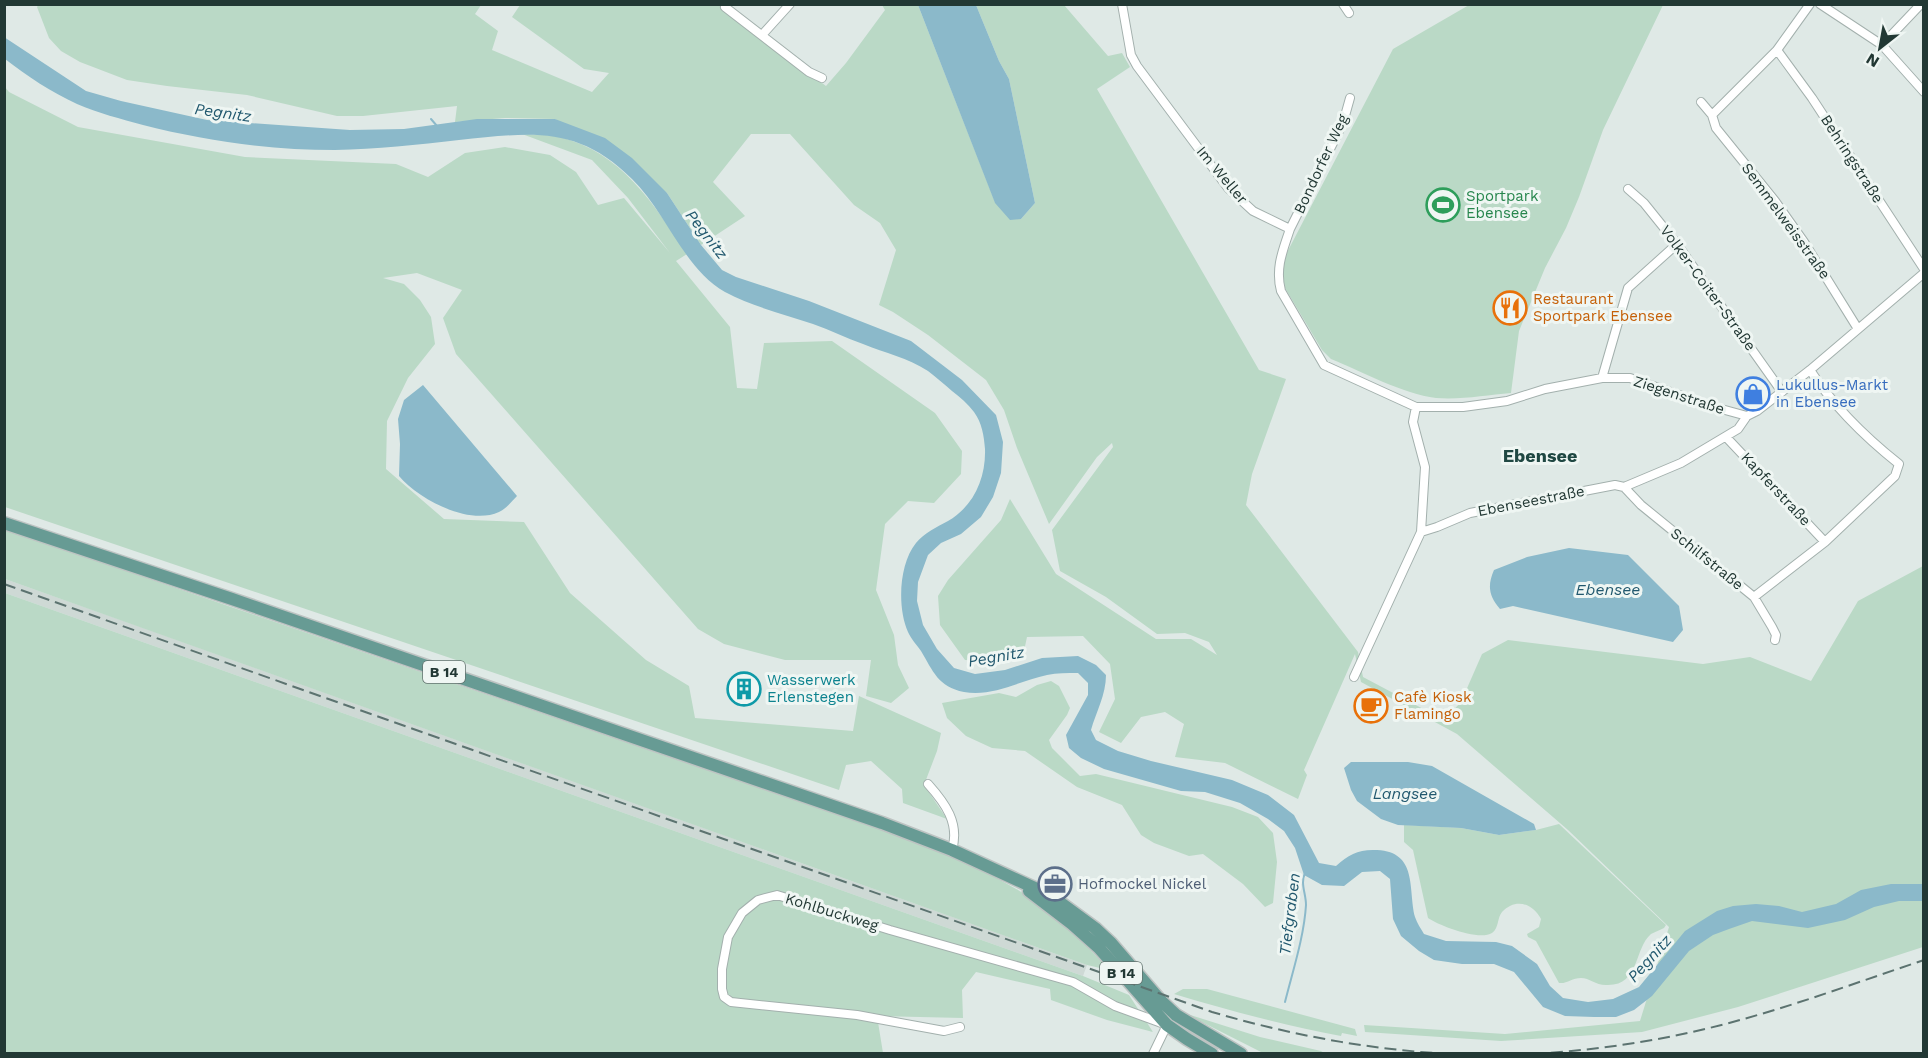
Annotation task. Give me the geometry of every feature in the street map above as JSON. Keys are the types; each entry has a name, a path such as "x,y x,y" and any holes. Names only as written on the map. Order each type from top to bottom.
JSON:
{"main road":[{"name":"B 14","path":"4,523 254,606 924,838 952,850 1041,890 1075,920 1167,1025 1189,1041 1212,1053"},
{"name":"B 14","path":"1075,920 1111,944 1176,1015 1241,1053"},
{"path":"1167,1025 1176,1015"}],"street":[{"path":"762,35 790,4"},
{"name":"Im Weller","path":"1122,4 1131,56 1144,76 1228,188 1253,212 1290,229"},
{"path":"1343,4 1349,13"},
{"path":"1712,115 1777,51 1810,4"},
{"path":"1820,4 1882,45 1923,92"},
{"path":"1882,45 1921,4"},
{"path":"726,6 809,72 822,78"},
{"name":"Behringstraße","path":"1777,51 1812,98 1923,271"},
{"name":"Bondorfer Weg","path":"1290,229 1343,123 1350,98"},
{"name":"Semmelweisstraße","path":"1701,102 1712,115 1716,128 1775,201 1804,242 1858,329"},
{"name":"Volker-Coiter-Straße","path":"1628,189 1644,204 1677,244 1782,392"},
{"name":"Ziegenstraße","path":"1290,229 1278,265 1278,279 1281,291 1324,365 1416,407 1463,407 1507,401 1545,389 1602,378 1630,378 1747,416"},
{"path":"1602,378 1628,288 1677,244"},
{"path":"1747,416 1810,370 1923,271"},
{"path":"1754,597 1825,542 1894,476 1899,464 1867,438 1823,390 1810,370"},
{"path":"1354,677 1421,532 1425,467 1413,422 1416,407"},
{"name":"Ebenseestraße","path":"1421,532 1470,513 1615,485 1624,487 1681,463 1738,429 1747,416"},
{"name":"Kapferstraße","path":"1726,437 1825,542"},
{"name":"Schilfstraße","path":"1624,487 1641,505 1754,597 1776,635 1775,640"},
{"path":"928,784 942,800 952,820 955,835 952,850"},
{"name":"Kohlbuckweg","path":"960,1027 944,1031 857,1015 731,1002 724,997 722,989 722,969 728,937 742,913 758,900 777,895 890,930 1067,980 1115,1006 1167,1025"},
{"path":"1153,1053 1167,1025"}],"shaded area":[{"path":"5,579 1087,965 1083,976 5,593"}],"green space":[{"path":"39,4 481,5 475,14 498,31 492,50 592,92 609,73 584,69 512,17 520,5 722,5 721,7 826,86 885,10 882,5 918,5 995,202 1021,219 1035,203 1009,79 999,61 976,5 1064,5 1108,56 1122,53 1130,67 1097,89 1259,370 1286,379 1252,474 1246,505 1358,652 1363,677 1444,720 1461,702 1482,654 1508,640 1703,664 1750,657 1811,681 1858,601 1923,566 1923,947 1738,1007 1642,1032 1501,1041 1365,1032 1364,1025 1505,1034 1640,1021 1669,927 1568,830 1457,734 1361,682 1355,654 1304,770 1307,775 1298,799 1225,763 1175,757 1184,724 1165,712 1141,717 1121,743 1099,732 1115,699 1110,664 1083,636 1027,637 1024,651 1008,662 965,660 940,625 938,596 948,580 1001,520 1010,499 1056,574 1156,639 1191,639 1217,655 1209,642 1185,633 1157,634 1106,597 1060,571 1052,530 1113,447 1112,443 1097,457 1049,524 1017,448 1004,410 986,380 928,335 879,305 896,250 880,223 854,205 790,134 751,134 713,182 745,216 701,245 667,193 555,119 505,118 455,122 457,106 363,116 337,116 247,95 127,80 80,62 61,51 49,38 37,7"},
{"name":"Sportpark Ebensee","path":"1469,5 1663,5 1603,130 1579,197 1545,268 1519,331 1511,393 1464,398 1436,398 1410,392 1331,359 1322,350 1285,288 1281,264 1393,49"},
{"path":"5,87 9,92 78,127 245,157 396,164 428,177 465,153 505,147 550,155 576,172 598,205 624,198 670,253 628,198 592,160 522,134 560,137 601,155 618,168 634,182 662,216 687,254 676,261 730,327 737,388 757,389 764,343 832,341 935,413 962,451 961,474 934,503 908,501 885,524 876,590 894,635 898,665 909,688 891,703 866,696 871,660 785,660 724,644 698,629 456,354 443,318 462,290 417,273 383,278 404,284 420,300 431,317 435,344 408,378 387,421 386,469 444,519 524,522 570,593 646,660 689,686 695,718 853,731 859,696 941,733 924,785 947,819 903,803 902,789 871,761 846,765 839,790 5,507"},
{"path":"4,529 943,851 1031,898 1066,927 1109,970 1087,965 5,579"},
{"path":"5,593 1083,976 1129,995 1153,1032 1107,1020 1051,1000 1050,989 976,972 962,990 963,1018 877,1016 883,1053 5,1054"},
{"path":"1051,681 1059,686 1070,708 1049,740 1052,748 1080,776 1096,774 1232,807 1258,817 1273,833 1277,862 1273,903 1265,907 1243,884 1203,854 1189,856 1154,843 1141,835 1122,805 1077,787 1025,751 992,748 966,736 947,718 942,703 999,693 1016,697 1037,685"},
{"path":"1559,824 1666,925 1646,940 1631,973 1618,983 1604,985 1581,978 1559,983 1536,941 1528,937 1527,934 1539,927 1541,919 1534,909 1524,904 1507,907 1500,914 1494,931 1486,935 1460,932 1428,918 1413,850 1404,842 1404,825 1461,828 1499,835"},
{"path":"1183,989 1207,989 1355,1029 1357,1036 1342,1033 1341,1036 1299,1027 1174,994"},
{"path":"1184,1013 1260,1037 1324,1053 1263,1053"}],"water":[{"path":"918,5 976,5 999,61 1009,79 1035,203 1021,219 1010,220 995,203"},
{"path":"4,37 86,91 207,120 350,130 404,129 477,119 555,119 605,138 632,158 667,193 701,245 722,270 911,341 962,380 996,415 1003,442 1001,473 993,497 981,517 961,534 941,543 928,555 918,582 917,601 923,625 937,649 954,668 975,674 1005,670 1042,658 1078,656 1096,665 1106,675 1106,682 1091,730 1096,740 1118,751 1232,780 1268,795 1294,815 1319,863 1336,866 1350,855 1365,850 1390,852 1399,857 1409,874 1415,917 1424,934 1446,941 1496,942 1512,946 1537,964 1550,986 1563,998 1588,1002 1613,999 1639,987 1685,931 1717,911 1733,906 1756,904 1779,906 1802,912 1836,904 1861,890 1891,884 1923,884 1923,901 1899,901 1874,907 1845,920 1808,928 1752,921 1713,935 1689,951 1652,996 1634,1010 1616,1017 1565,1016 1543,1007 1514,972 1494,964 1462,964 1434,960 1401,936 1393,919 1390,879 1380,871 1362,872 1344,886 1322,885 1304,875 1295,848 1284,831 1240,803 1205,792 1181,791 1104,769 1081,758 1069,748 1066,735 1088,695 1088,683 1078,673 1047,675 1006,688 975,693 955,690 942,682 912,640 904,622 901,598 903,574 910,552 919,539 957,515 965,508 977,490 981,481 985,449 977,416 967,403 928,371 912,363 725,292 698,269 644,192 612,161 592,149 551,136 508,135 366,149 311,150 238,144 190,136 110,116 67,99 5,59"},
{"path":"423,385 517,496 502,511 473,516 459,513 418,493 399,476 398,419 404,400"},
{"name":"Ebensee","path":"1569,548 1628,555 1679,606 1683,630 1673,642 1513,606 1500,609 1490,591 1490,581 1494,570 1527,557"},
{"name":"Langsee","path":"1351,762 1408,762 1432,766 1534,824 1536,830 1499,835 1461,828 1398,825 1381,819 1357,801 1351,790 1344,768"}],"waterway":[{"path":"431,119 437,126"},
{"name":"Tiefgraben","path":"1285,1002 1303,929 1306,905 1303,885 1305,873"}],"railway":[{"path":"4,584 1212,1012 1271,1028 1331,1040 1391,1049 1452,1054"},
{"path":"1533,1054 1624,1045 1709,1028 1802,1001 1924,960"}],"place":[{"name":"Sportpark Ebensee","path":"1443,205"},
{"name":"Restaurant Sportpark Ebensee","path":"1510,308"},
{"name":"Lukullus-Markt in Ebensee","path":"1753,394"},
{"name":"Wasserwerk Erlenstegen","path":"744,689"},
{"name":"Cafè Kiosk Flamingo","path":"1371,706"},
{"name":"Hofmockel Nickel","path":"1055,884"}],"district":[{"name":"Ebensee","path":"1540,456"}],"water label":[{"name":"Pegnitz","path":"223,112"},
{"name":"Pegnitz","path":"707,234"},
{"name":"Pegnitz","path":"996,656"},
{"name":"Pegnitz","path":"1649,958"}]}
